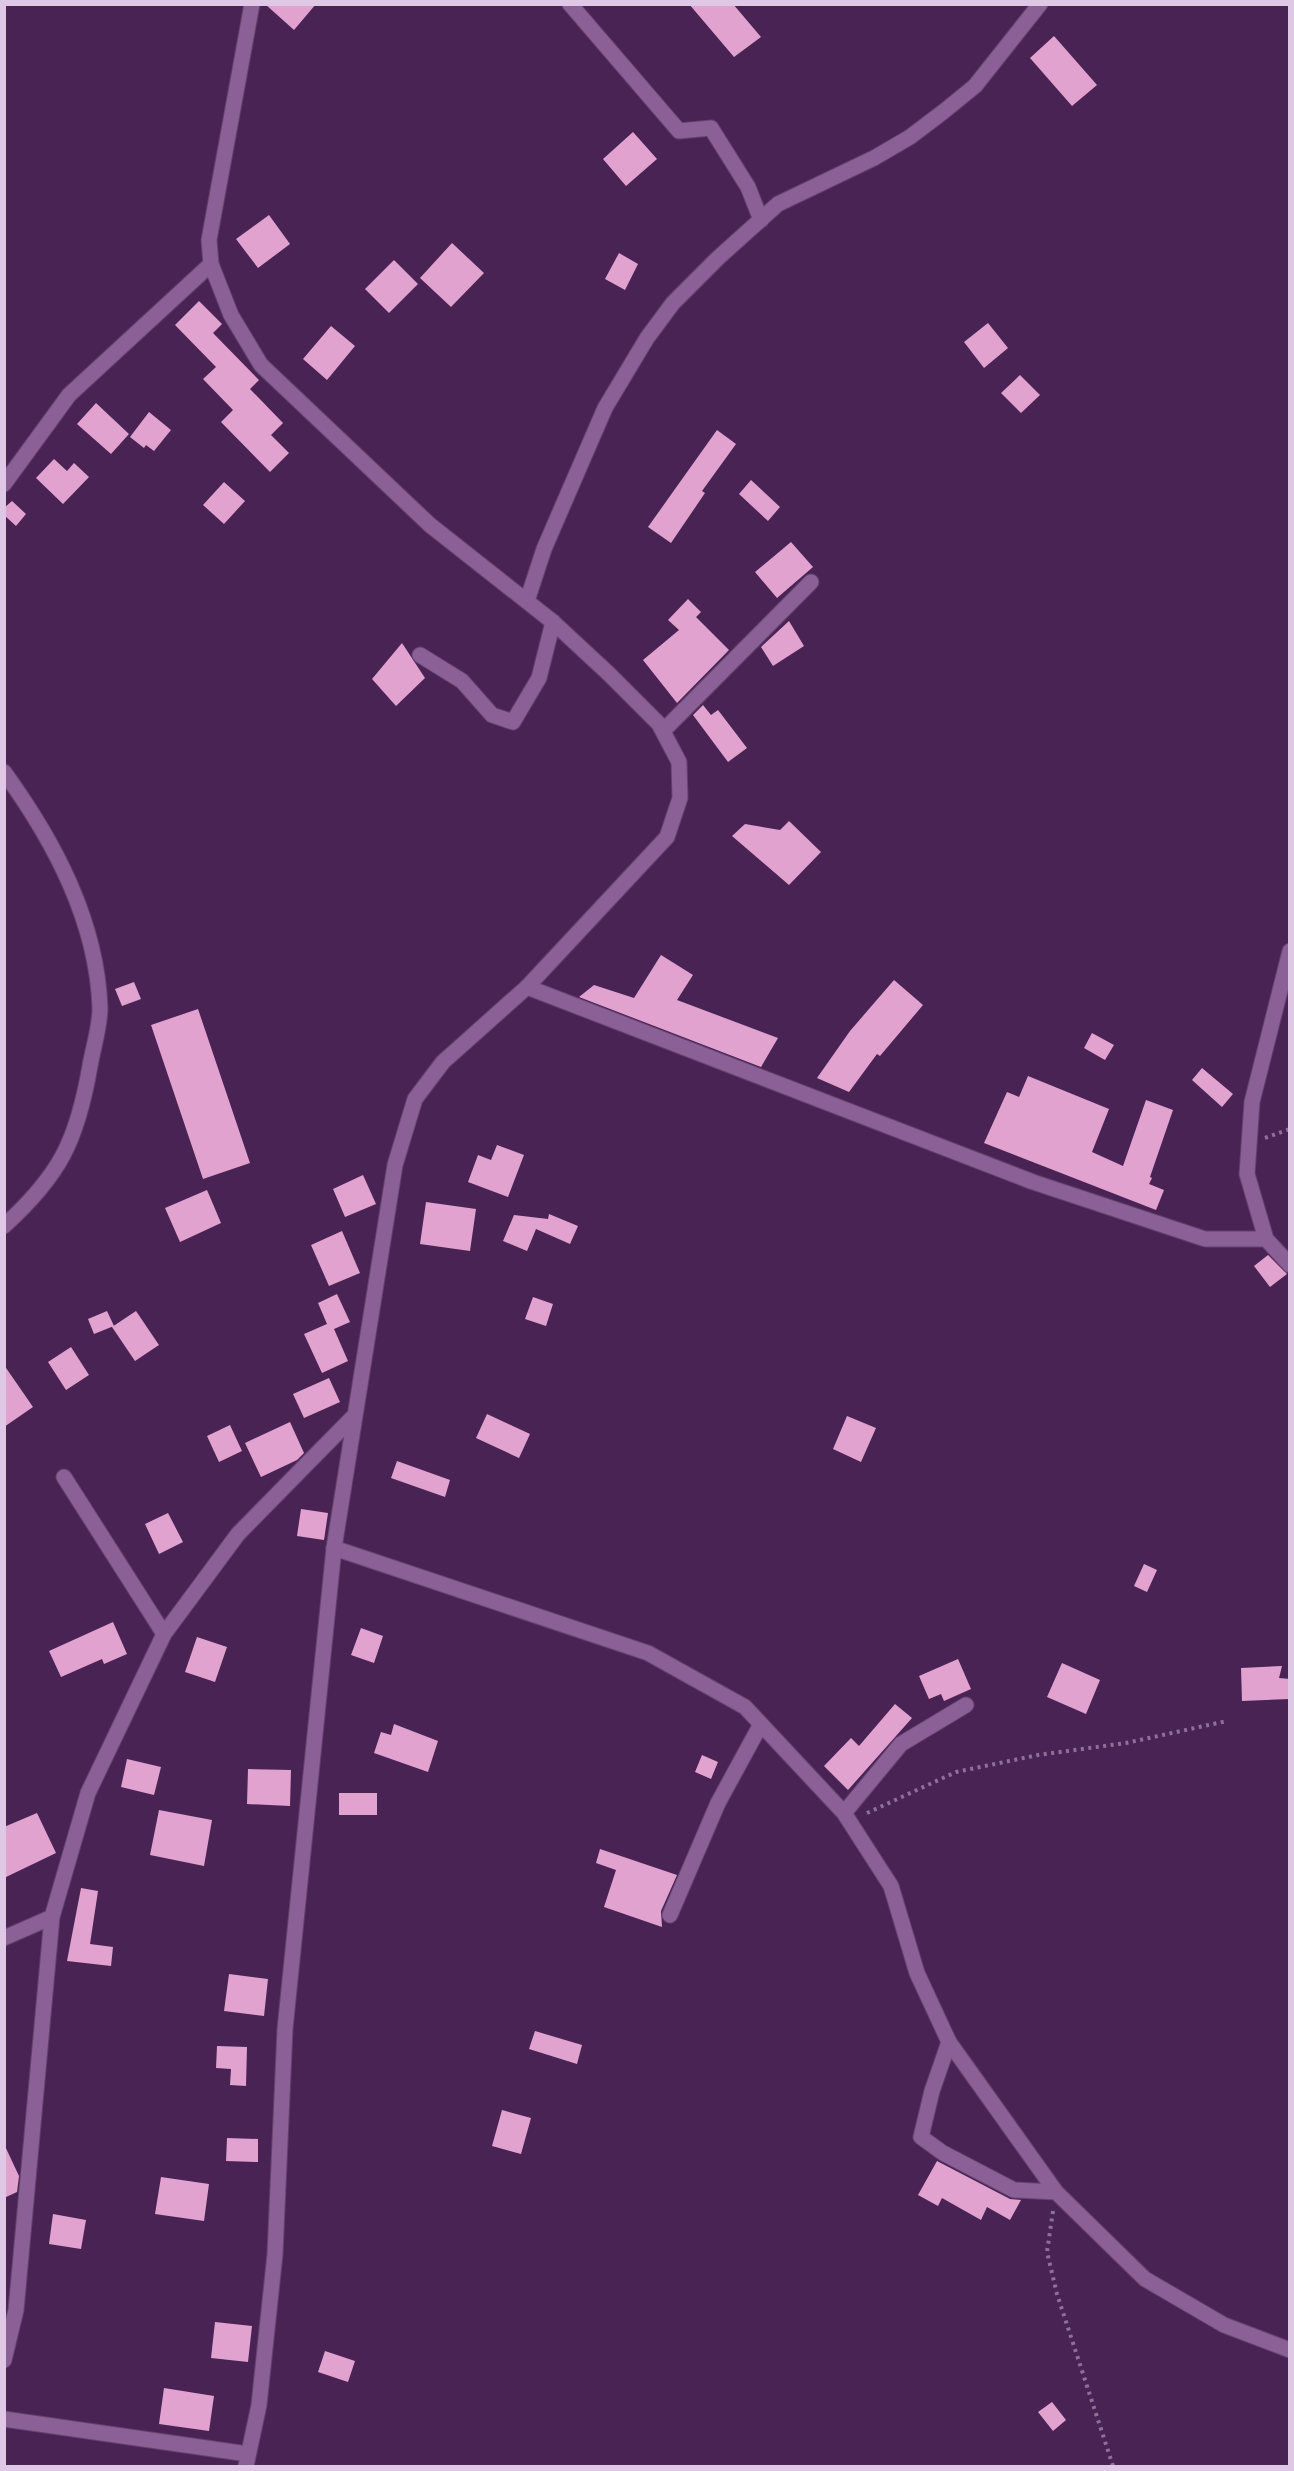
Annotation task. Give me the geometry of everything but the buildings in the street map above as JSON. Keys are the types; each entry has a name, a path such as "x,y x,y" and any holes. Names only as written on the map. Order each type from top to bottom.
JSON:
{"street":[{"path":"4,2419 247,2460 259,2405 275,2254 285,2029 334,1548 353,1417 395,1165 415,1099 443,1062 526,987 667,837 680,798 679,762 663,731 642,707 553,622 430,525 261,365 231,315 211,264 209,240 252,4"},
{"path":"570,4 679,130 711,128 748,187 761,220"},
{"path":"526,601 544,549 605,408 647,338 672,303 778,204 910,137 943,112 975,86 1040,4"},
{"path":"4,484 69,395 211,264"},
{"path":"663,731 811,582"},
{"path":"420,655 462,681 492,715 513,723 539,678 553,622"},
{"path":"4,772 32,811 70,881 93,950 100,1010 84,1101 64,1158 35,1197 4,1226"},
{"path":"1290,951 1252,1102 1247,1174 1266,1239 1290,1265"},
{"path":"526,987 1033,1182 1205,1239 1266,1239"},
{"path":"4,2360 16,2310 52,1917 88,1793 164,1634 238,1534 353,1417"},
{"path":"64,1477 164,1634"},
{"path":"334,1548 648,1653 745,1707 847,1818 891,1886 917,1973 949,2043 1056,2192 1144,2279 1224,2325 1290,2350"},
{"path":"847,1818 901,1744 966,1704"},
{"path":"670,1915 718,1803 761,1724"},
{"path":"4,1938 52,1917"},
{"path":"949,2043 932,2091 921,2137 944,2153 1014,2190 1056,2192"}],"path":[{"path":"1249,1144 1290,1129"},
{"path":"847,1818 956,1772 1038,1755 1125,1743 1227,1721"},
{"path":"1056,2192 1047,2252 1057,2295 1113,2466"}]}
